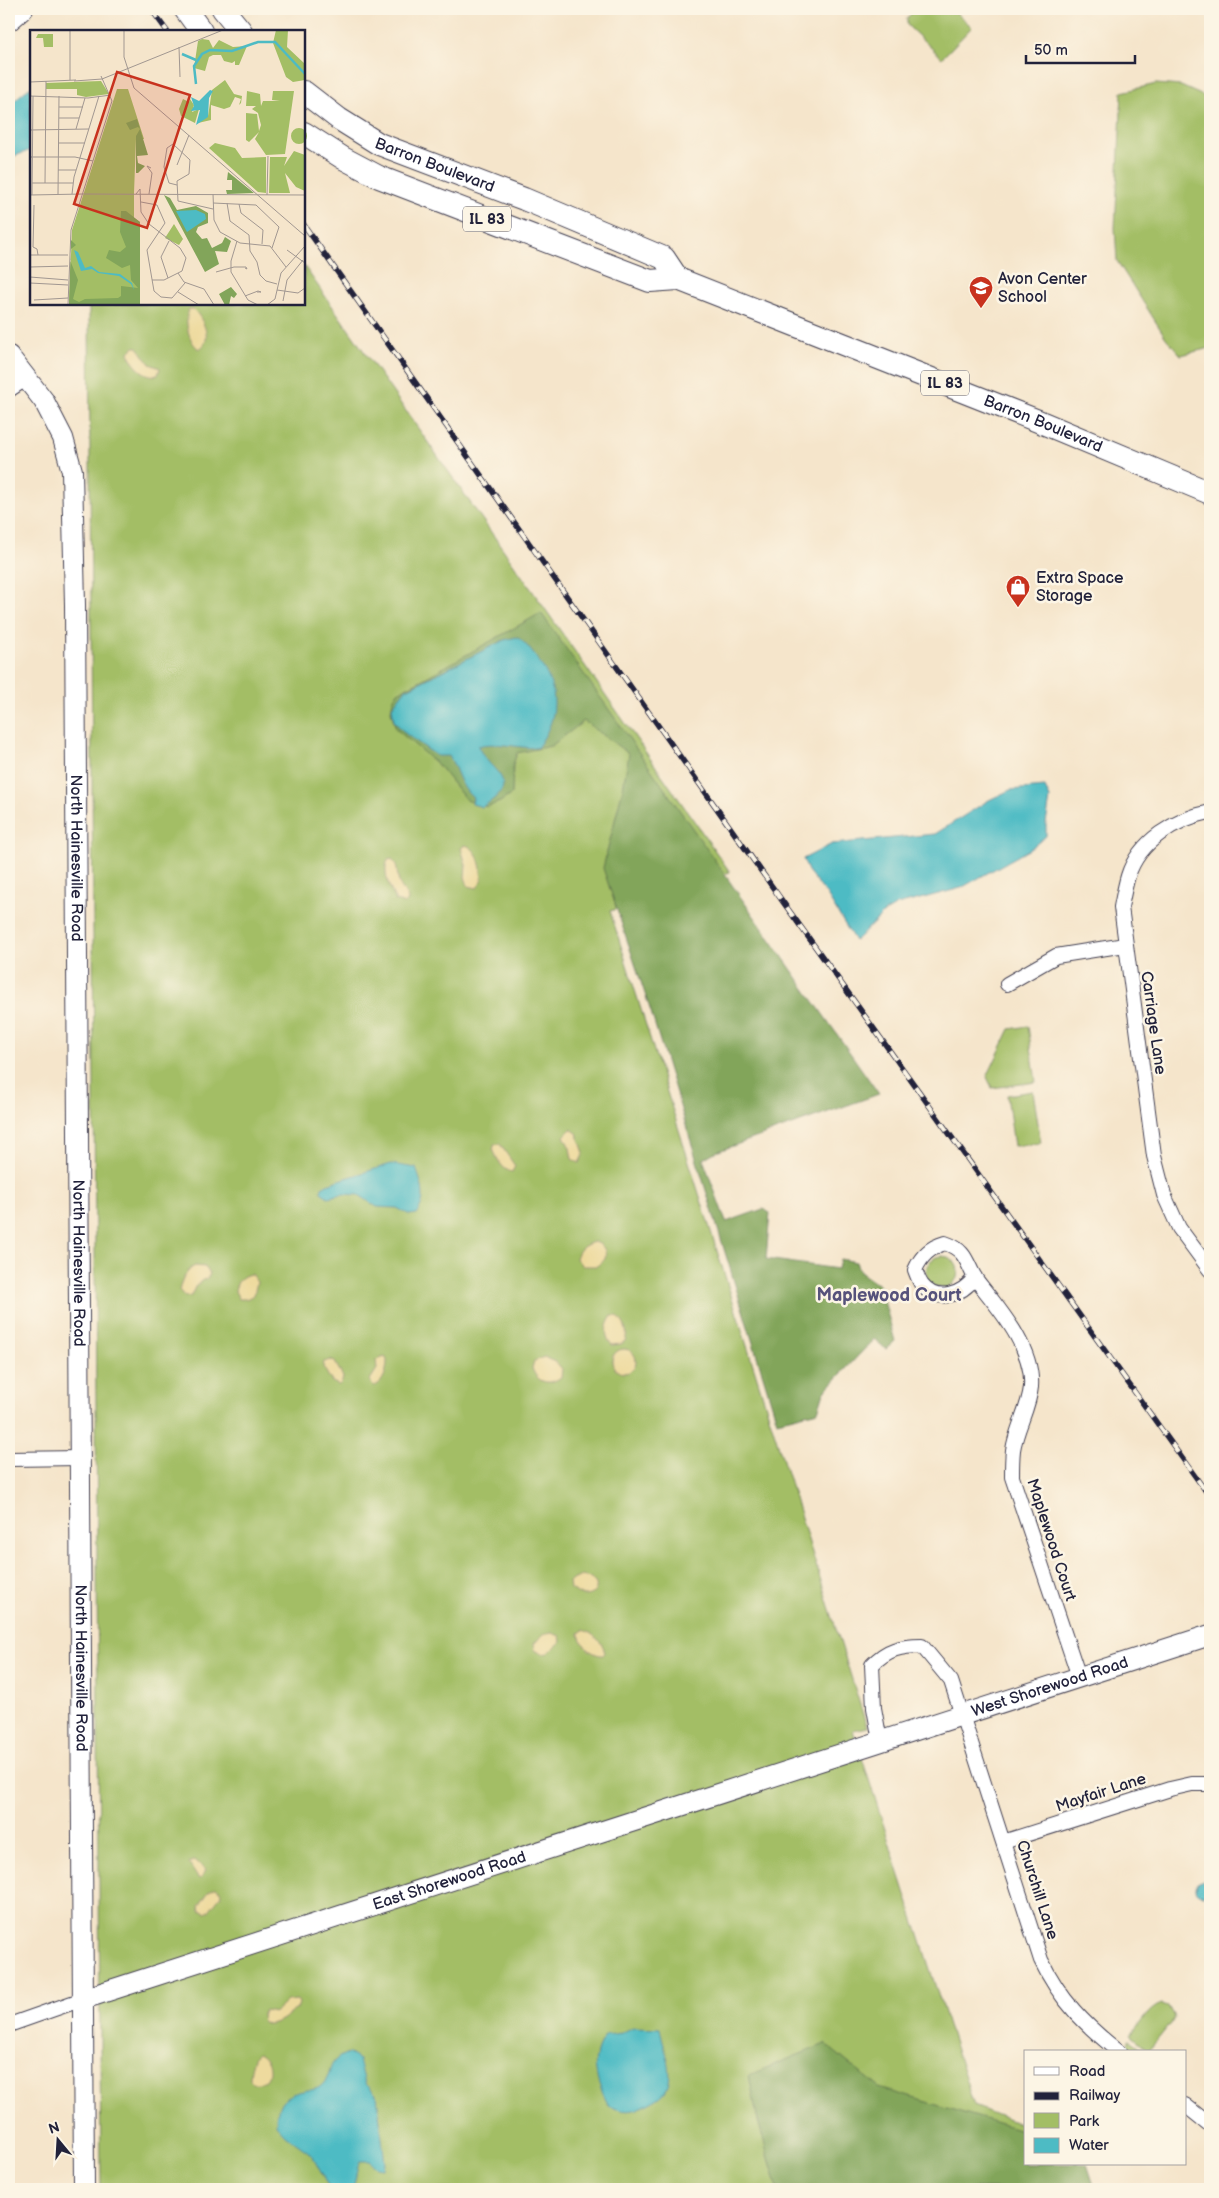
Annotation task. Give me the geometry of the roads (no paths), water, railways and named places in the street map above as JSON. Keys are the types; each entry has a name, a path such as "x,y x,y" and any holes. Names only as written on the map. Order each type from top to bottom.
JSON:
{"main road":[{"path":"9,21 23,9"},
{"path":"185,9 200,30"},
{"path":"223,9 241,30"},
{"name":"Barron Boulevard","path":"305,93 339,119 379,144 499,189 664,258 678,279"},
{"name":"Barron Boulevard","path":"305,134 343,158 380,177 650,281 678,279 1038,421 1210,493"},
{"name":"North Hainesville Road","path":"9,356 44,401 63,438 72,471 75,605 84,2189"},
{"name":"West Shorewood Road","path":"885,1740 1210,1635"},
{"name":"East Shorewood Road","path":"83,1999 885,1740"}],"street":[{"path":"9,390 26,378"},
{"name":"Carriage Lane","path":"1210,812 1192,816 1162,831 1142,849 1128,875 1121,907 1154,1156 1164,1195 1179,1228 1210,1270"},
{"path":"1007,984 1056,956 1125,946"},
{"name":"Maplewood Court","path":"974,1277 1008,1321 1026,1354 1031,1387 1013,1450 1012,1477 1078,1677"},
{"path":"9,1459 80,1458"},
{"name":"Churchill Lane","path":"885,1740 874,1708 872,1665 892,1649 922,1646 951,1681 1041,1960 1052,1983 1064,2000 1092,2030 1117,2050"},
{"name":"Mayfair Lane","path":"1003,1842 1170,1789 1192,1784 1210,1784"},
{"name":"East Shorewood Road","path":"9,2025 83,1999"},
{"path":"1186,2106 1210,2125"}],"water":[{"path":"30,87 30,150 9,158 9,105"},
{"path":"517,637 528,647 545,671 553,693 553,715 550,726 537,748 499,744 478,746 483,755 501,776 503,783 501,790 495,798 482,807 472,804 473,798 462,784 449,756 437,756 406,734 394,721 392,707 405,690 504,640"},
{"path":"1045,787 1050,798 1046,836 1030,849 961,888 897,905 885,912 855,941 827,895 808,871 803,859 832,844 935,834 989,800 1010,790"},
{"path":"391,1164 416,1168 422,1186 423,1197 416,1214 410,1215 397,1208 377,1207 359,1195 343,1194 328,1197 321,1192 322,1187 327,1184"},
{"path":"1204,1880 1212,1888 1204,1896 1196,1888"},
{"path":"633,2027 660,2028 668,2058 669,2081 663,2094 646,2105 632,2110 619,2110 609,2106 598,2080 595,2062 600,2044 606,2035 622,2033"},
{"path":"348,2053 359,2060 365,2083 377,2095 385,2164 384,2169 377,2168 369,2161 360,2161 352,2189 330,2189 311,2154 285,2135 276,2125 277,2117 283,2100 292,2094 315,2089 320,2086 326,2080 336,2060"}],"railway":[{"path":"151,9 166,30"},
{"path":"305,226 783,902 1210,1497"}],"place":[{"name":"Avon Center School","path":"981,309"},
{"name":"Extra Space Storage","path":"1018,608"}],"district":[{"name":"Maplewood Court","path":"889,1295"}]}
